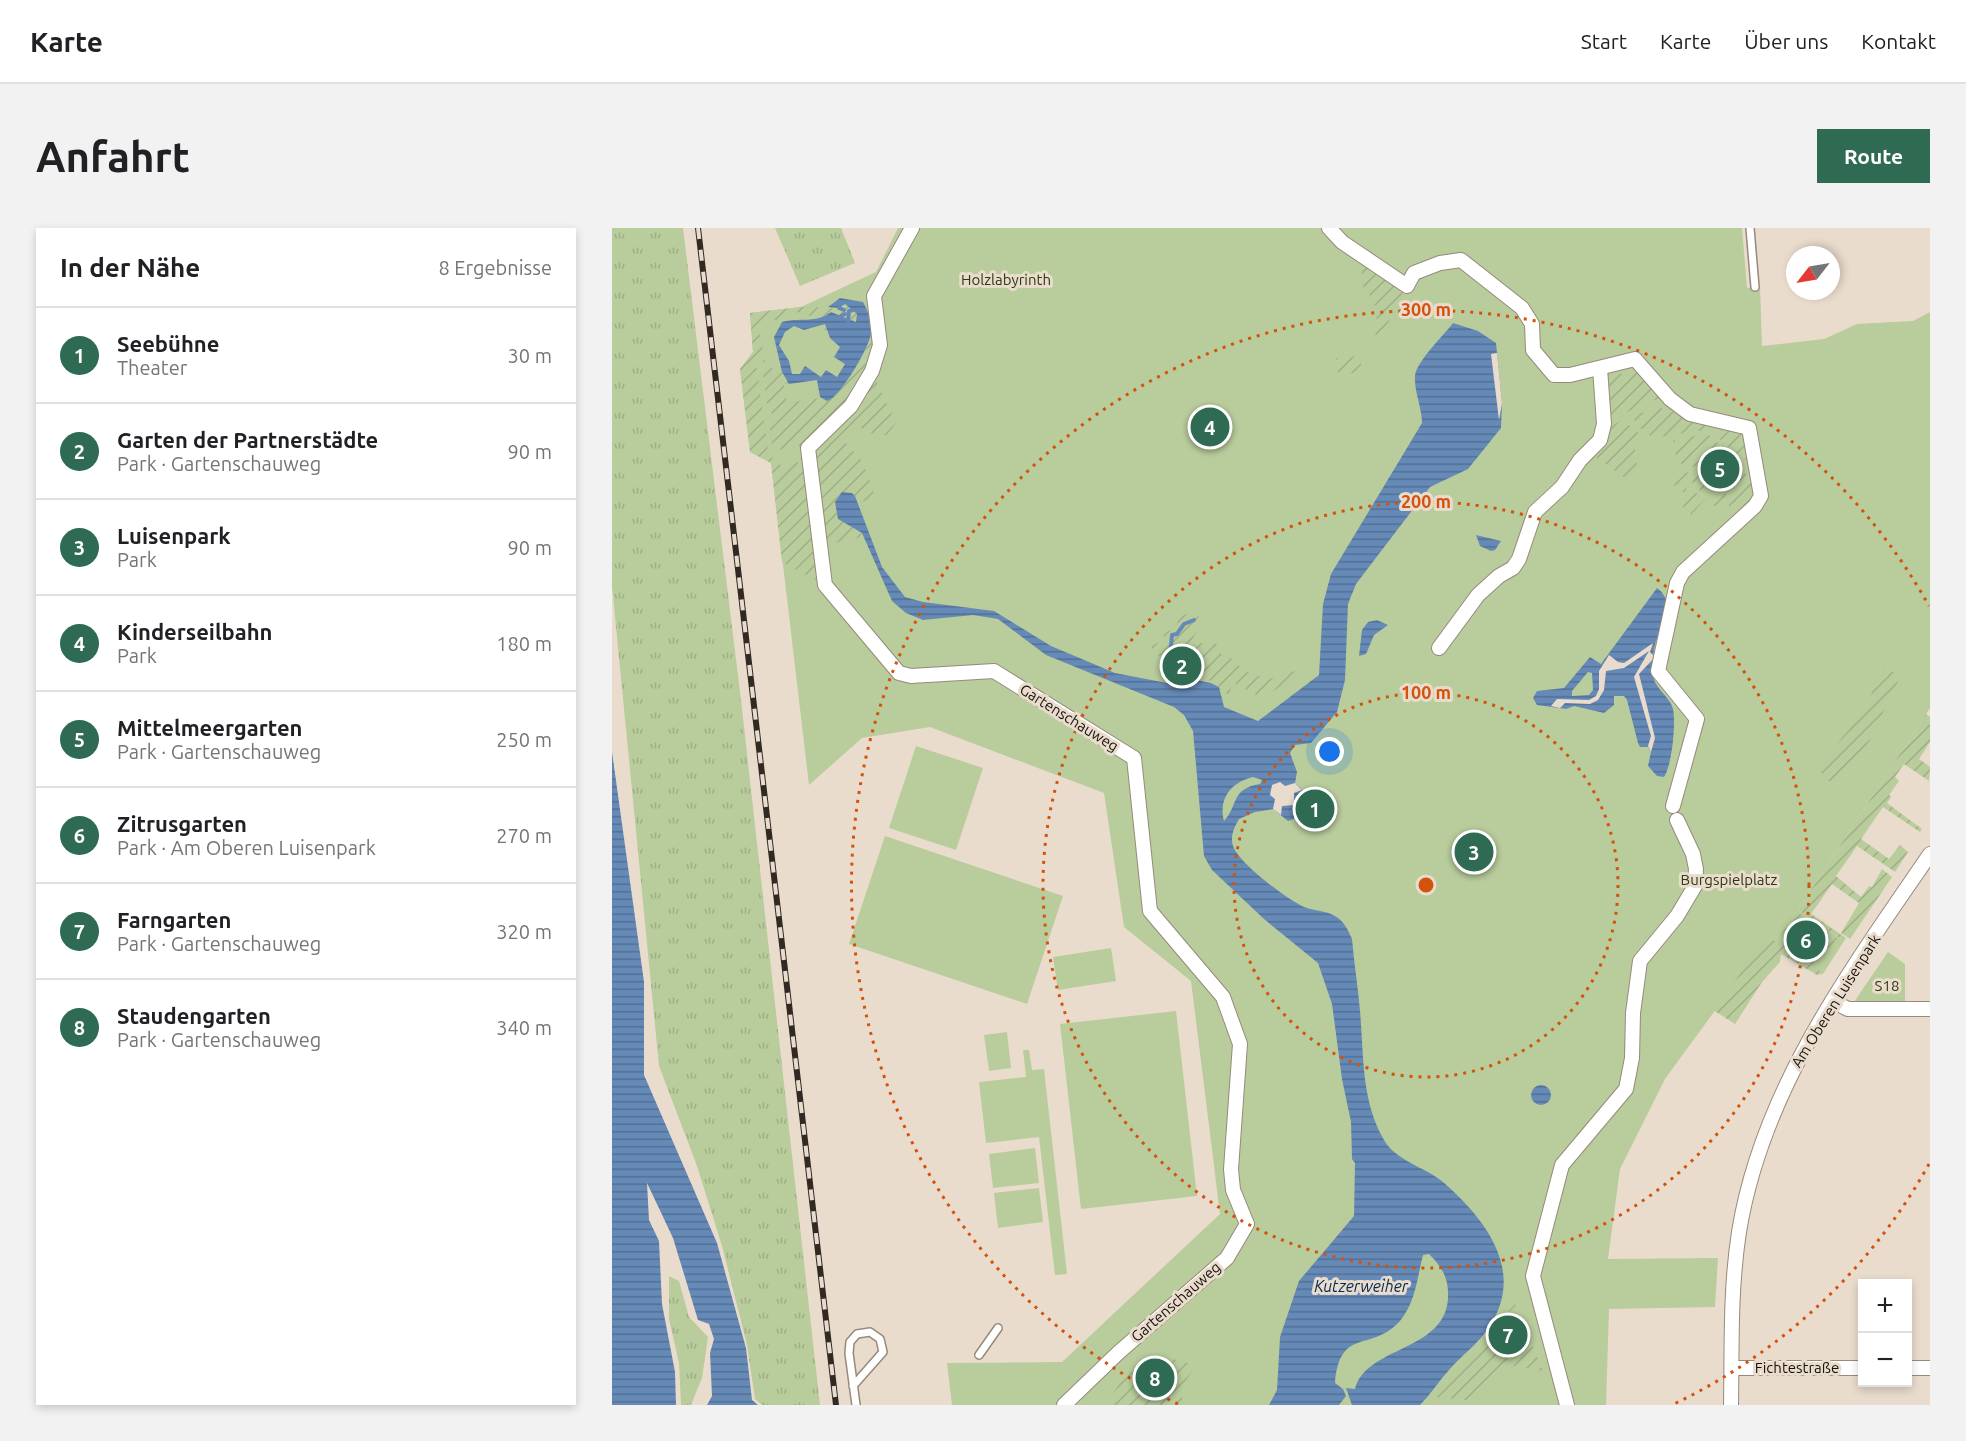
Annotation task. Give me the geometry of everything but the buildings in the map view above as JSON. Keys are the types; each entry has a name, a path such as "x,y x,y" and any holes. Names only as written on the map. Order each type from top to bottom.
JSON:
{"street":[{"name":"Gartenschauweg","path":"912,228 874,296 880,345 872,371 851,406 808,448 825,585 899,673 911,676 994,671 1134,758 1150,911 1223,997 1240,1044 1231,1169 1233,1190 1247,1224 1227,1258 1118,1353 1064,1405"},
{"path":"1329,228 1349,247 1407,286 1414,273 1440,263 1461,260 1521,308 1532,324 1533,350 1554,375 1600,368 1635,359 1670,399 1690,414 1749,428 1761,496 1748,512 1683,572 1677,583 1658,671 1696,719 1675,813 1693,854 1696,869 1695,886 1677,916 1640,961 1633,1013 1632,1058 1626,1089 1562,1165 1533,1276 1567,1405"},
{"path":"1439,648 1478,595 1499,576 1513,568 1519,560 1535,512 1562,487 1580,460 1600,440 1604,424 1600,368"},
{"name":"Am Oberen Luisenpark","path":"1731,1405 1732,1290 1739,1231 1755,1164 1790,1075 1832,1001 1930,854"},
{"path":"1832,1001 1848,1009 1930,1009"},
{"name":"Fichtestraße","path":"1732,1368 1858,1368"},
{"path":"1912,1368 1930,1368"}],"lane":[{"path":"1750,228 1755,286"},
{"path":"979,1355 998,1328"},
{"path":"853,1386 882,1354 882,1342 870,1332 858,1333 850,1342 849,1353 853,1386 856,1405"}],"green space":[{"path":"612,228 683,228 741,700 820,1405 762,1405 755,1399 747,1345 722,1246 697,1166 659,1066 612,586"},
{"path":"775,228 841,228 855,263 800,286"},
{"path":"898,228 1742,228 1747,288 1760,286 1762,346 1824,339 1857,324 1913,321 1930,312 1930,708 1798,910 1844,941 1823,974 1768,938 1665,1079 1620,1169 1608,1259 1718,1258 1715,1307 1609,1309 1606,1405 952,1405 947,1363 1062,1362 1220,1214 1191,981 1124,927 1104,793 930,727 862,738 809,785 771,463 750,452 740,369 753,352 750,313 801,307 876,272"},
{"path":"1361,264 1397,285 1403,292 1378,344 1374,329 1377,323 1376,308 1370,295 1364,296"},
{"path":"844,304 857,314 858,320 841,334 825,334 826,331 818,324 814,325 813,315 807,316 802,312 788,313 788,319 781,323 768,316 759,330 765,362 756,363 769,458 779,457 780,465 801,462 799,445 773,451 768,419 772,418 771,409 768,409 762,369 774,368 775,373 791,371 795,373 797,382 784,384 787,403 821,398 827,401 840,390 854,371 869,341 871,332 867,311 879,331 886,354 874,376 896,423 887,435 868,433 860,427 853,428 845,435 844,441 862,460 875,497 858,503 855,496 858,529 862,533 860,538 851,537 821,549 825,585 782,562 771,463 750,452 740,369 753,352 750,313 801,307 839,308"},
{"path":"1359,356 1363,372 1338,375 1336,358"},
{"path":"1634,372 1642,376 1662,397 1615,417 1610,414 1608,403 1609,384 1615,375"},
{"path":"1659,408 1668,409 1684,419 1709,425 1710,429 1653,438 1636,425 1634,419 1641,413"},
{"path":"1622,420 1643,436 1634,444 1637,464 1626,479 1593,455 1608,442 1612,426"},
{"path":"1718,428 1740,433 1745,440 1749,459 1742,460 1717,436"},
{"path":"1707,433 1732,456 1734,471 1723,503 1718,507 1710,504 1716,486 1711,475 1704,469 1682,465 1674,452 1673,441"},
{"path":"1679,468 1690,474 1703,475 1710,483 1708,494 1697,489 1693,482 1685,486 1688,494 1696,493 1705,499 1691,515 1679,503 1686,494 1669,481"},
{"path":"1740,471 1750,475 1753,501 1744,511 1729,506 1733,483"},
{"path":"1194,612 1201,619 1201,627 1193,637 1203,644 1210,641 1217,644 1221,654 1248,672 1270,679 1283,673 1297,671 1280,687 1258,696 1232,682 1229,696 1211,681 1184,679 1168,666 1150,646 1162,641 1165,633 1175,628 1180,616"},
{"path":"1884,666 1900,677 1861,758 1831,783 1817,768 1862,714"},
{"path":"1926,714 1930,717 1930,742 1919,759 1930,767 1929,781 1904,764 1895,777 1899,781 1889,795 1891,797 1887,803 1922,829 1920,832 1883,807 1861,839 1889,859 1900,845 1908,852 1895,872 1857,846 1836,876 1861,897 1869,886 1872,887 1882,869 1892,877 1850,939 1841,933 1859,903 1832,884 1811,914 1846,938 1844,941 1798,910"},
{"path":"916,746 983,768 956,850 889,828"},
{"path":"885,836 1063,896 1027,1004 849,944"},
{"path":"1796,911 1837,938 1817,969 1823,974 1817,975 1781,954 1780,962 1762,982 1735,1024 1713,1010 1768,937 1776,942"},
{"path":"1111,948 1116,981 1058,990 1053,957"},
{"name":"S18","path":"1888,952 1905,964 1905,1004 1856,1005 1854,1002"},
{"path":"1176,1011 1197,1196 1081,1209 1060,1024"},
{"path":"1007,1032 1011,1068 989,1071 984,1035"},
{"path":"1023,1050 1029,1050 1032,1070 1044,1069 1067,1274 1055,1275 1039,1137 986,1143 979,1082 1026,1077"},
{"path":"1035,1148 1039,1183 993,1188 989,1154"},
{"path":"1039,1188 1043,1222 998,1228 994,1193"},
{"path":"669,1276 679,1281 689,1317 708,1337 702,1378 691,1405 681,1405 679,1363 669,1319"},
{"path":"1515,1304 1543,1371 1514,1366 1492,1378 1476,1401 1434,1397"},
{"path":"1161,1357 1184,1361 1195,1367 1178,1392 1187,1405 1110,1405 1117,1387 1128,1374 1143,1363"}],"water":[{"path":"840,298 863,302 869,317 871,333 853,372 839,392 827,401 820,397 817,380 789,384 782,372 774,337 782,322 819,318 831,312 856,322 857,314 845,304 839,308 828,307","holes":["825,324 830,338 840,347 834,357 845,364 837,377 826,370 821,377 805,366 800,374 792,374 789,361 779,345 785,332 794,326 804,330"]},
{"name":"Kutzerweiher","path":"1453,323 1478,331 1496,343 1502,403 1501,428 1468,469 1430,487 1356,584 1348,604 1345,680 1337,712 1311,743 1295,745 1290,753 1297,772 1295,783 1309,796 1306,815 1288,821 1273,809 1255,812 1239,819 1232,839 1237,853 1252,870 1273,887 1304,907 1335,916 1347,929 1352,939 1367,1093 1377,1125 1389,1147 1403,1159 1443,1182 1475,1215 1498,1252 1503,1271 1503,1292 1497,1313 1484,1334 1453,1365 1420,1405 1352,1405 1346,1388 1355,1389 1362,1375 1374,1364 1420,1339 1433,1329 1443,1316 1448,1299 1446,1280 1434,1259 1429,1254 1423,1255 1413,1297 1400,1321 1389,1331 1350,1347 1343,1354 1338,1365 1335,1383 1343,1389 1346,1396 1339,1405 1269,1405 1277,1390 1280,1337 1299,1281 1354,1216 1355,1163 1352,1159 1351,1122 1342,1079 1332,1004 1318,963 1264,919 1212,870 1204,856 1193,731 1184,715 1174,707 1046,655 998,619 973,615 923,620 906,613 892,601 862,533 838,519 835,502 842,492 852,493 855,496 882,567 905,597 923,602 994,611 1051,646 1115,673 1172,684 1175,680 1169,666 1180,677 1211,683 1219,687 1224,707 1258,721 1319,675 1323,604 1331,574 1422,423 1415,376 1425,356","holes":["1253,777 1262,780 1260,784 1250,786 1239,794 1224,821 1223,805 1228,792 1245,779"]},
{"path":"1476,535 1501,541 1495,550 1491,551 1480,546"},
{"path":"1657,588 1666,600 1667,613 1655,645 1653,673 1657,686 1672,705 1674,716 1671,754 1664,777 1657,776 1648,766 1651,752 1648,747 1640,747 1638,743 1624,696 1614,696 1614,705 1604,713 1574,706 1566,709 1537,705 1533,698 1537,691 1564,688 1590,657 1601,664","holes":["1588,672 1592,673 1593,690 1589,695 1572,696 1572,691"]},
{"path":"1377,620 1388,625 1374,635 1366,654 1359,656 1362,630 1368,622"},
{"path":"612,752 644,982 644,1075 717,1243 746,1348 752,1400 758,1405 707,1405 712,1396 710,1353 714,1339 709,1324 698,1320 673,1238 647,1183 649,1220 659,1241 662,1304 675,1372 676,1405 612,1405"},
{"path":"1541,1085 1548,1088 1551,1095 1548,1102 1541,1105 1534,1102 1531,1095 1534,1088"}],"pier":[{"path":"1497,353 1502,403 1499,420 1491,354"},
{"path":"1653,643 1650,652 1655,657 1639,674 1655,738 1651,752 1648,746 1651,736 1634,677 1649,651 1624,668 1606,671 1604,690 1598,700 1590,704 1565,703 1560,708 1551,706 1557,699 1589,700 1596,696 1599,689 1599,671 1609,655 1618,662 1624,663"},
{"path":"1280,782 1285,786 1295,783 1302,790 1294,793 1294,805 1282,806 1281,815 1273,809 1275,799 1270,795 1272,785"}],"waterway":[{"path":"839,308 844,310"},
{"path":"848,321 849,311 853,310"},
{"path":"841,316 845,314"},
{"path":"1172,669 1170,657 1172,635 1177,634 1184,624 1194,620"}],"railway":[{"path":"698,228 836,1405"}],"place":[{"name":"Kinderseilbahn","path":"1210,427"},
{"name":"Mittelmeergarten","path":"1720,469"},
{"name":"Garten der Partnerstädte","path":"1182,666"},
{"name":"Seebühne","path":"1315,809"},
{"name":"Luisenpark","path":"1474,852"},
{"name":"Zitrusgarten","path":"1806,940"},
{"name":"Farngarten","path":"1508,1335"},
{"name":"Staudengarten","path":"1155,1378"}],"park label":[{"name":"Holzlabyrinth","path":"1006,280"},
{"name":"Burgspielplatz","path":"1729,880"}]}
